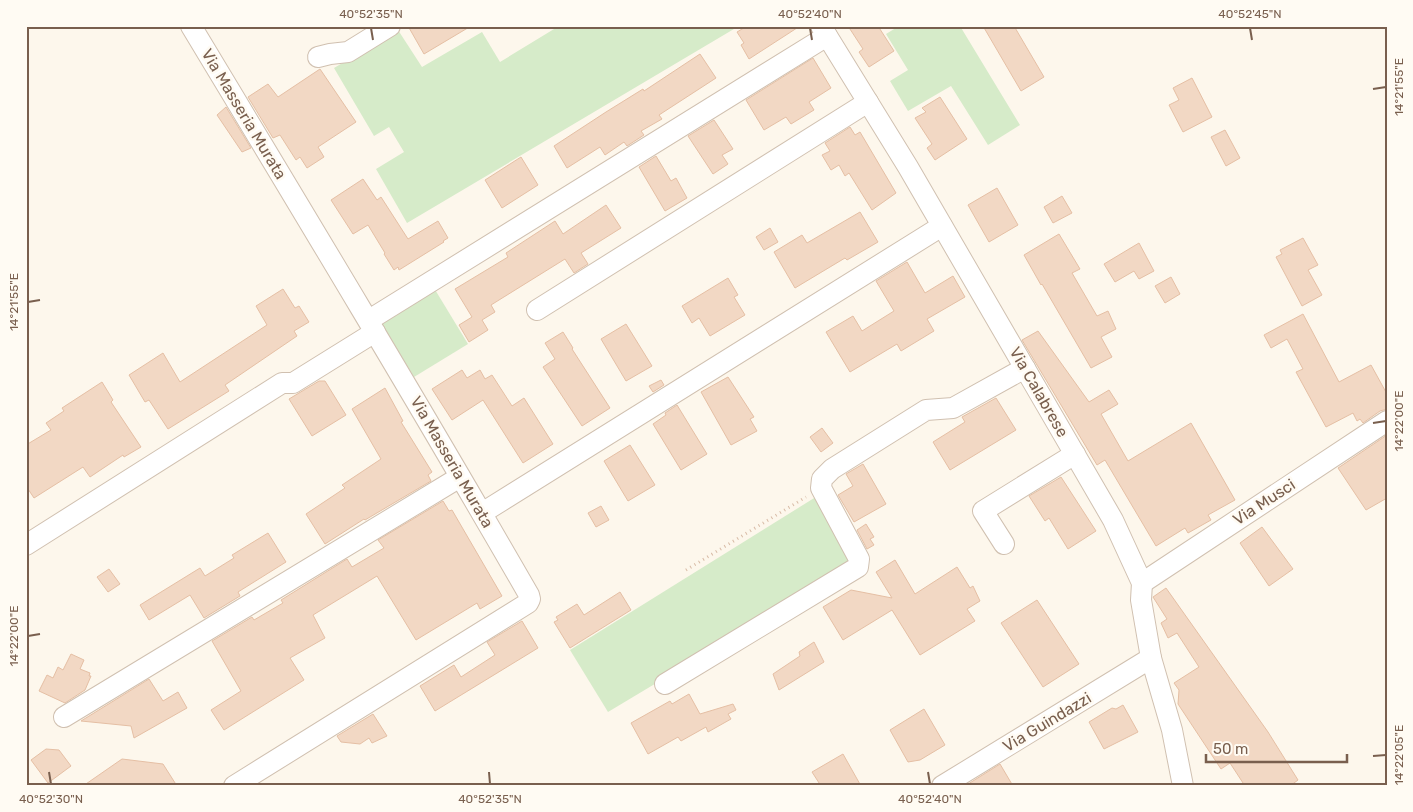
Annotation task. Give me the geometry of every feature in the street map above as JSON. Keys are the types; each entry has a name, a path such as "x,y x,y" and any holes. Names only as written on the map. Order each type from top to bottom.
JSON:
{"street":[{"name":"Via Masseria Murata","path":"191,26 372,326 482,513 530,599 234,786"},
{"path":"318,57 348,52 390,26"},
{"path":"26,545 282,384 293,383 372,326 824,31"},
{"name":"Via Calabrese","path":"824,31 942,226 1113,520 1142,583 1141,600 1151,658 1172,730 1183,786"},
{"path":"537,310 868,102"},
{"path":"482,513 942,226"},
{"path":"665,684 858,567 859,559 821,488 822,479 832,468 926,410 953,408 1025,368"},
{"name":"Via Musci","path":"1142,583 1387,422"},
{"path":"1004,544 983,511 1075,454"},
{"path":"64,717 460,477"},
{"name":"Via Guindazzi","path":"942,786 1151,658"}],"path":[{"path":"686,570 821,488"}],"green space":[{"path":"559,26 739,26 407,223 376,169 404,152 389,127 374,136 334,68 398,30 422,67 482,32 500,62"},
{"path":"899,26 960,26 1020,125 988,145 951,86 908,111 890,81 908,70 886,34"},
{"path":"434,288 468,344 414,377 380,321"},
{"path":"819,495 853,565 608,712 570,650"}],"building":[{"path":"408,26 471,26 424,54"},
{"path":"747,26 800,26 749,59 741,45 744,43 737,32"},
{"path":"848,26 878,26 894,51 869,67 859,52 863,49"},
{"path":"983,26 1014,26 1044,77 1021,91"},
{"path":"700,54 716,78 659,115 662,119 641,131 644,135 627,146 624,142 605,155 600,147 567,168 554,146"},
{"path":"813,58 831,88 809,102 814,110 791,124 786,117 764,130 746,100"},
{"path":"320,69 356,122 318,147 324,157 307,168 300,157 296,160 280,135 273,138 248,97 268,84 278,97"},
{"path":"1192,78 1212,117 1183,132 1169,105 1179,100 1173,88"},
{"path":"940,97 967,139 935,160 927,148 932,144 915,118 926,112 922,108"},
{"path":"226,107 251,148 242,152 217,115"},
{"path":"714,120 733,149 722,155 728,164 713,174 688,136"},
{"path":"850,127 855,135 860,132 896,193 872,210 849,173 845,176 839,165 831,170 822,155 830,151 825,143"},
{"path":"1225,130 1240,158 1226,166 1211,137"},
{"path":"656,156 671,181 676,178 687,198 665,211 639,167"},
{"path":"521,157 538,185 502,208 485,180"},
{"path":"363,179 377,200 381,197 408,239 438,221 448,238 399,270 398,267 394,270 368,225 353,234 331,200"},
{"path":"997,188 1018,225 989,242 968,205"},
{"path":"1062,196 1072,213 1053,223 1044,207"},
{"path":"606,205 621,228 581,253 588,264 574,273 565,259 491,305 495,312 482,320 488,330 469,342 459,325 472,317 455,289 508,257 506,253 555,221 563,234"},
{"path":"860,212 878,242 847,260 845,258 795,288 774,252 802,235 807,243"},
{"path":"770,228 778,242 764,250 756,237"},
{"path":"1059,234 1080,269 1072,273 1097,316 1108,311 1116,329 1101,337 1112,357 1091,368 1024,255"},
{"path":"1303,238 1318,265 1308,270 1322,295 1302,306 1276,257 1282,254 1280,250"},
{"path":"1139,243 1154,271 1139,279 1134,271 1115,282 1104,264"},
{"path":"907,262 925,293 953,276 965,297 927,319 934,331 901,351 897,344 850,372 826,332 853,316 862,331 894,311 876,281"},
{"path":"1171,277 1180,294 1165,303 1155,286"},
{"path":"728,278 738,295 734,297 745,315 710,336 699,318 692,323 682,306"},
{"path":"283,289 295,308 299,306 309,322 294,331 297,336 225,385 229,391 168,429 149,400 145,402 129,375 163,353 180,382 267,325 256,306"},
{"path":"1303,314 1339,382 1371,365 1387,394 1387,409 1380,411 1363,423 1360,419 1357,421 1353,413 1326,427 1296,372 1303,369 1287,339 1271,348 1264,335"},
{"path":"626,324 652,366 626,381 601,339"},
{"path":"1038,331 1089,402 1109,390 1118,404 1101,414 1128,461 1191,423 1235,500 1208,515 1211,520 1188,533 1185,528 1156,546 1105,460 1097,465 1022,340"},
{"path":"563,332 610,408 582,426 543,367 555,359 545,343"},
{"path":"462,370 467,378 480,370 485,379 492,375 512,406 524,398 553,444 523,463 483,400 452,420 432,389"},
{"path":"728,377 754,417 750,419 757,431 731,445 701,392"},
{"path":"661,380 664,385 653,392 649,386"},
{"path":"319,381 325,381 346,415 312,436 289,399"},
{"path":"102,382 113,400 111,402 141,447 124,457 123,455 90,477 83,467 34,498 26,486 26,445 51,430 46,423 64,411 62,408"},
{"path":"385,388 403,421 401,422 432,472 428,475 431,481 364,519 325,544 306,514 345,488 342,485 381,459 352,409"},
{"path":"996,398 1016,430 950,470 933,442 965,422 962,417"},
{"path":"677,405 707,454 681,470 653,424"},
{"path":"822,428 833,443 821,452 810,437"},
{"path":"1387,435 1387,498 1366,510 1338,468"},
{"path":"630,445 655,485 628,501 604,461"},
{"path":"863,464 886,504 854,522 838,495 853,486 846,474"},
{"path":"1061,477 1096,531 1068,549 1049,518 1045,521 1029,496"},
{"path":"443,501 449,511 452,510 502,596 480,609 477,603 416,640 377,576 313,615 325,638 290,658 304,680 224,730 211,710 241,691 212,641 252,617 254,620 283,603 281,600 347,559 352,567 384,548 378,540"},
{"path":"601,506 609,520 596,527 588,513"},
{"path":"866,524 874,537 870,539 874,545 867,549 857,530"},
{"path":"1262,527 1293,569 1269,586 1240,543"},
{"path":"268,533 286,562 238,592 240,596 204,618 190,595 149,620 140,605 200,568 205,576 234,558 232,555"},
{"path":"895,560 915,594 957,567 970,588 973,586 980,601 967,609 975,621 920,655 892,610 843,640 823,607 851,590 892,598 876,572"},
{"path":"109,569 120,584 108,592 97,577"},
{"path":"1166,588 1268,732 1298,780 1290,786 1245,786 1230,763 1221,769 1178,704 1179,690 1174,683 1199,667 1177,633 1168,638 1161,623 1167,619 1153,597"},
{"path":"620,592 631,610 570,648 554,622 558,620 556,617 577,604 584,615"},
{"path":"1037,600 1079,664 1043,687 1001,623"},
{"path":"522,621 538,648 435,711 420,686 454,665 461,677 495,655 487,642"},
{"path":"814,642 824,662 779,690 773,674 800,656 799,652"},
{"path":"71,654 84,660 80,669 90,673 89,676 91,676 85,690 65,703 39,691 47,675 53,678 58,667 63,670"},
{"path":"149,679 163,701 178,692 187,708 134,738 131,726 81,721"},
{"path":"689,694 700,714 733,704 736,710 728,714 731,719 708,732 706,727 681,741 678,737 648,754 631,723 670,701 672,704"},
{"path":"1123,705 1138,732 1104,749 1089,722 1112,708 1116,709"},
{"path":"924,709 945,745 920,760 908,762 890,730"},
{"path":"373,714 387,736 372,743 369,738 360,744 341,742 337,736"},
{"path":"46,749 59,750 71,766 48,783 31,760"},
{"path":"843,754 861,786 821,786 812,772"},
{"path":"122,759 163,764 177,786 83,786"},
{"path":"1000,764 1013,786 965,786"}]}
